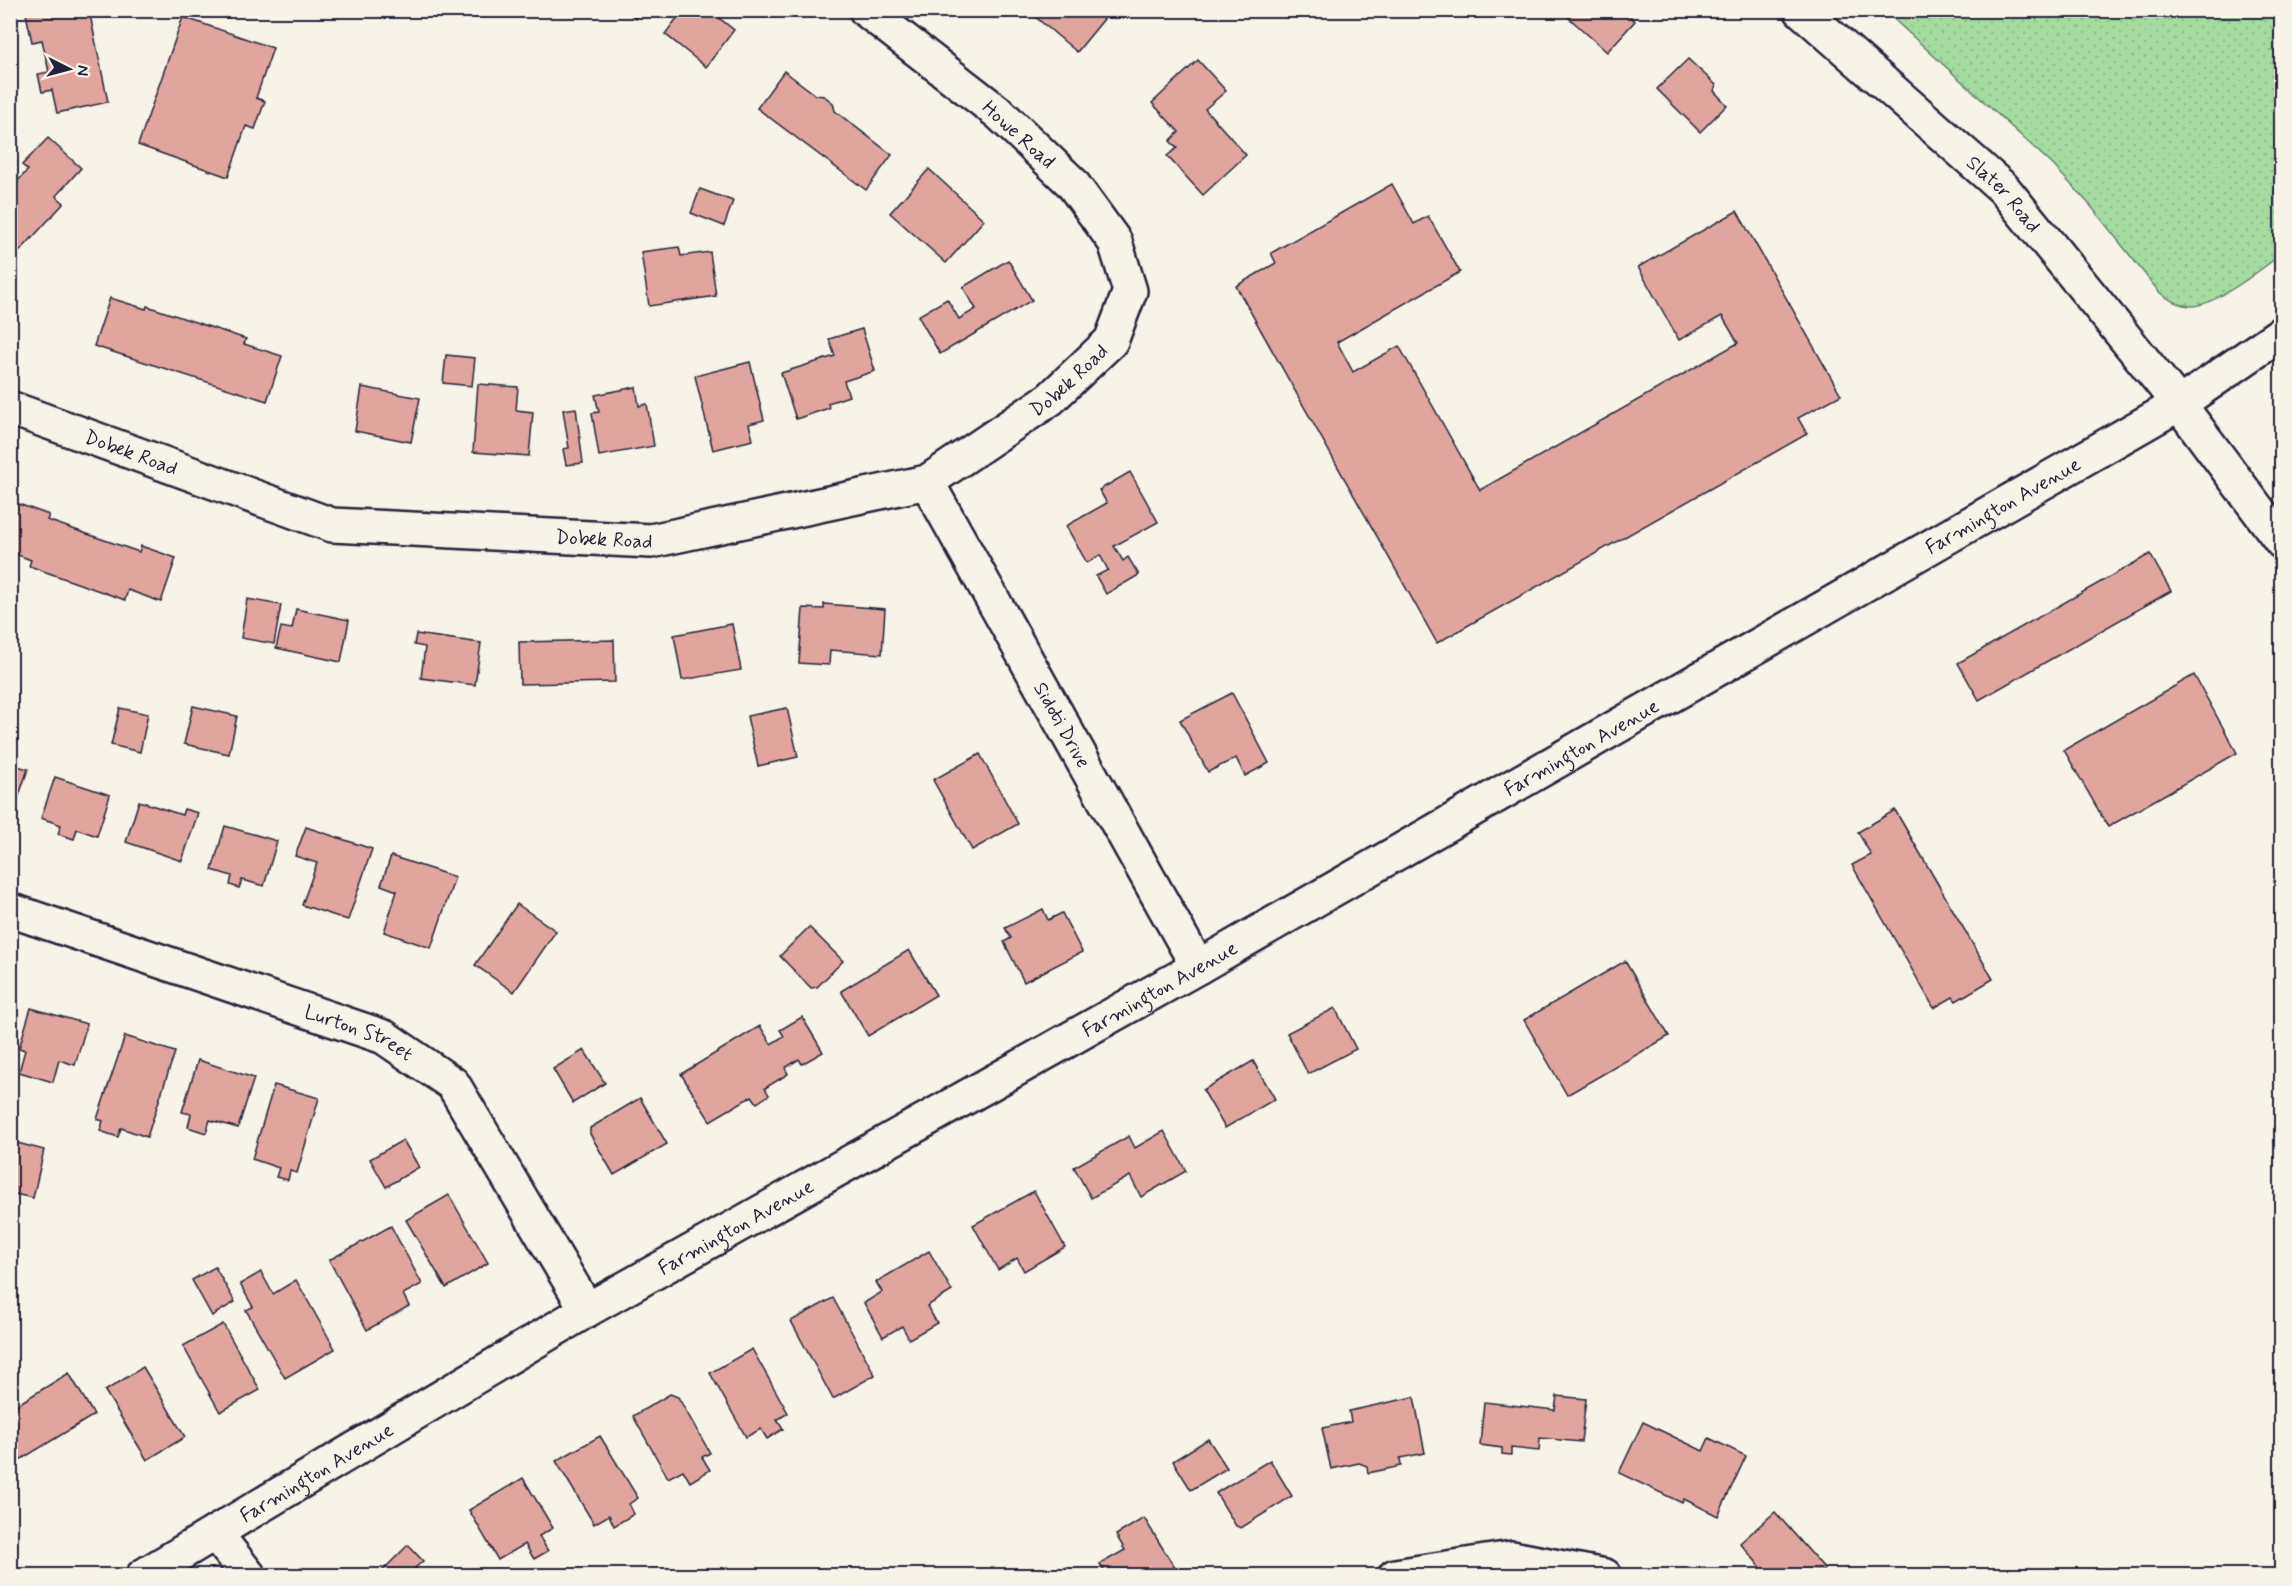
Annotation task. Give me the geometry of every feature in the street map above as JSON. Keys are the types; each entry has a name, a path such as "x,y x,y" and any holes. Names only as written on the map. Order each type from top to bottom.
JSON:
{"street":[{"name":"Howe Road","path":"866,10 1000,114 1072,183 1115,242 1130,291"},
{"name":"Slater Road","path":"1801,10 2003,188 2179,404 2282,542"},
{"name":"Dobek Road","path":"10,408 332,525 651,541 927,482 1050,399 1111,341 1130,291"},
{"name":"Farmington Avenue","path":"143,1575 587,1310 1198,967 2179,404 2282,333"},
{"name":"Sidoti Drive","path":"927,482 1198,967"},
{"name":"Lurton Street","path":"10,910 384,1037 453,1084 587,1310"},
{"path":"215,1533 249,1575"},
{"path":"1395,1575 1512,1558 1605,1575"}],"green space":[{"path":"1885,11 2281,11 2281,254 2214,300 2193,306 2183,305 2167,298 2159,292 2090,205 2053,165"}],"building":[{"path":"36,10 89,10 108,102 57,113 52,90 42,92 38,74 49,72 42,40 32,42 26,14"},
{"path":"624,10 642,10 636,19"},
{"path":"683,10 709,10 734,30 706,67 665,34"},
{"path":"1037,10 1094,10 1104,19 1077,52 1033,15"},
{"path":"1379,10 1394,10 1387,18"},
{"path":"1573,10 1624,10 1635,21 1607,52 1568,17"},
{"path":"183,17 273,48 256,98 265,101 255,129 246,126 228,177 138,145"},
{"path":"1688,59 1716,85 1714,91 1727,105 1700,132 1657,89"},
{"path":"1198,60 1226,91 1205,109 1246,155 1203,195 1167,156 1177,148 1170,141 1179,132 1152,103"},
{"path":"784,71 816,95 824,96 833,103 835,111 892,155 866,190 757,108"},
{"path":"48,138 81,168 56,196 64,203 10,262 10,189 28,170 22,165"},
{"path":"929,169 984,220 946,263 890,213"},
{"path":"1392,184 1414,224 1428,216 1460,272 1337,342 1353,372 1399,346 1480,490 1738,343 1722,316 1679,340 1638,267 1737,211 1841,395 1798,418 1807,434 1437,643 1236,286 1276,263 1271,253"},
{"path":"700,189 733,201 724,226 691,213"},
{"path":"679,247 681,256 710,252 716,296 649,306 641,252"},
{"path":"1008,260 1032,300 940,354 918,316 947,299 959,319 976,309 963,287"},
{"path":"110,298 146,309 147,306 246,339 244,344 282,356 267,401 94,346"},
{"path":"862,329 875,371 844,381 849,396 828,403 829,408 796,419 781,373 835,356 829,339"},
{"path":"446,355 475,358 472,386 443,383"},
{"path":"750,362 764,420 749,424 753,440 713,450 695,376"},
{"path":"478,384 518,387 516,410 533,412 529,456 473,452"},
{"path":"362,387 420,398 411,442 355,431"},
{"path":"636,387 639,406 647,404 654,446 599,456 592,413 599,412 595,395"},
{"path":"576,408 583,463 566,465 563,449 569,448 563,410"},
{"path":"1130,472 1158,522 1114,546 1123,561 1128,557 1139,575 1106,594 1096,576 1108,570 1100,555 1087,563 1066,526 1107,503 1099,490"},
{"path":"10,501 49,515 47,520 139,552 141,546 176,558 161,602 128,590 125,600 29,566 31,560 10,552"},
{"path":"2150,554 2171,591 1979,700 1958,663"},
{"path":"247,599 281,605 274,644 241,638"},
{"path":"824,604 885,609 882,654 830,650 829,665 799,663 803,608 824,609"},
{"path":"296,609 349,620 341,662 276,648 281,627 292,629"},
{"path":"732,624 741,670 682,680 674,635"},
{"path":"416,634 481,643 475,685 421,678 425,647 414,645"},
{"path":"614,640 615,682 520,684 519,642"},
{"path":"2194,675 2237,753 2108,827 2064,750"},
{"path":"1232,693 1269,763 1245,776 1236,758 1208,772 1180,720"},
{"path":"193,706 237,716 229,754 184,744"},
{"path":"120,708 148,714 140,752 111,745"},
{"path":"787,708 798,757 758,766 747,716"},
{"path":"980,754 1018,824 972,850 933,780"},
{"path":"10,764 28,769 14,810 10,809"},
{"path":"55,777 110,795 97,836 77,829 74,839 58,834 61,825 41,818"},
{"path":"139,801 182,815 184,809 198,813 182,861 126,842"},
{"path":"1895,810 1993,979 1956,1001 1953,997 1934,1008 1852,865 1871,855 1858,832"},
{"path":"225,826 277,841 264,886 242,880 239,888 230,885 232,876 212,870"},
{"path":"306,827 372,849 348,920 302,905 317,863 295,856"},
{"path":"391,856 455,877 431,948 384,932 397,891 381,885"},
{"path":"517,904 556,931 514,992 475,965"},
{"path":"1043,909 1048,920 1062,913 1082,952 1024,982 1004,942 1011,938 1005,928"},
{"path":"809,927 843,961 817,987 811,988 780,956"},
{"path":"909,950 936,995 868,1036 841,991"},
{"path":"1625,961 1669,1036 1567,1095 1524,1020"},
{"path":"31,1008 87,1024 75,1065 59,1060 53,1082 19,1072 25,1050 19,1048"},
{"path":"1335,1008 1356,1049 1308,1074 1287,1033"},
{"path":"802,1017 823,1052 802,1064 799,1059 785,1068 788,1074 765,1088 769,1095 757,1103 752,1096 710,1121 681,1074 760,1026 771,1044 784,1036 780,1030"},
{"path":"125,1036 175,1052 147,1137 121,1128 118,1137 100,1131 103,1121 97,1119"},
{"path":"584,1050 605,1083 573,1103 553,1069"},
{"path":"198,1060 254,1078 238,1128 210,1120 206,1133 188,1127 191,1114 182,1112"},
{"path":"1253,1061 1275,1099 1225,1128 1203,1090"},
{"path":"274,1085 319,1098 297,1173 290,1171 288,1180 276,1177 279,1168 252,1159"},
{"path":"640,1098 667,1144 614,1175 590,1134 590,1128"},
{"path":"1164,1131 1186,1171 1141,1197 1130,1176 1091,1198 1074,1167 1129,1136 1135,1148"},
{"path":"403,1140 419,1167 386,1187 370,1159"},
{"path":"10,1141 44,1150 33,1198 10,1193"},
{"path":"1034,1191 1065,1247 1024,1271 1017,1258 998,1270 973,1225"},
{"path":"449,1195 488,1263 446,1288 406,1220"},
{"path":"391,1226 422,1284 403,1294 409,1306 367,1330 329,1260"},
{"path":"929,1251 952,1291 927,1306 937,1323 909,1339 902,1326 883,1337 864,1303 882,1292 876,1282"},
{"path":"215,1267 235,1302 212,1316 192,1280"},
{"path":"261,1272 273,1294 296,1280 335,1349 285,1378 246,1310 253,1307 240,1284"},
{"path":"833,1298 875,1375 833,1399 791,1321"},
{"path":"223,1324 260,1390 220,1412 183,1346"},
{"path":"752,1349 788,1413 777,1420 783,1429 767,1439 761,1429 746,1437 710,1373"},
{"path":"143,1367 185,1437 147,1460 105,1391"},
{"path":"69,1373 94,1415 10,1466 10,1409"},
{"path":"670,1394 678,1397 710,1453 702,1457 710,1470 690,1482 683,1470 668,1478 633,1416"},
{"path":"1557,1396 1586,1399 1581,1442 1540,1438 1539,1451 1511,1448 1511,1455 1502,1454 1502,1448 1480,1445 1484,1402 1555,1410"},
{"path":"1414,1397 1425,1453 1400,1458 1401,1466 1368,1473 1367,1466 1359,1463 1331,1469 1322,1428 1351,1422 1349,1411"},
{"path":"1643,1422 1703,1451 1709,1438 1746,1456 1718,1516 1684,1499 1682,1503 1619,1473"},
{"path":"600,1436 638,1498 629,1504 634,1514 614,1526 609,1515 594,1524 556,1461"},
{"path":"1208,1439 1227,1468 1191,1490 1173,1461"},
{"path":"1270,1460 1292,1496 1241,1528 1236,1526 1216,1493"},
{"path":"523,1478 553,1528 539,1536 548,1551 534,1559 525,1544 498,1560 469,1510"},
{"path":"1775,1512 1825,1569 1817,1576 1768,1576 1740,1543"},
{"path":"1144,1518 1175,1568 1163,1576 1107,1576 1100,1564 1125,1550 1116,1535"},
{"path":"408,1545 423,1561 415,1568 422,1576 377,1576"},
{"path":"1067,1567 1072,1576 1054,1576"},
{"path":"1037,1569 1041,1576 1026,1576"}]}
